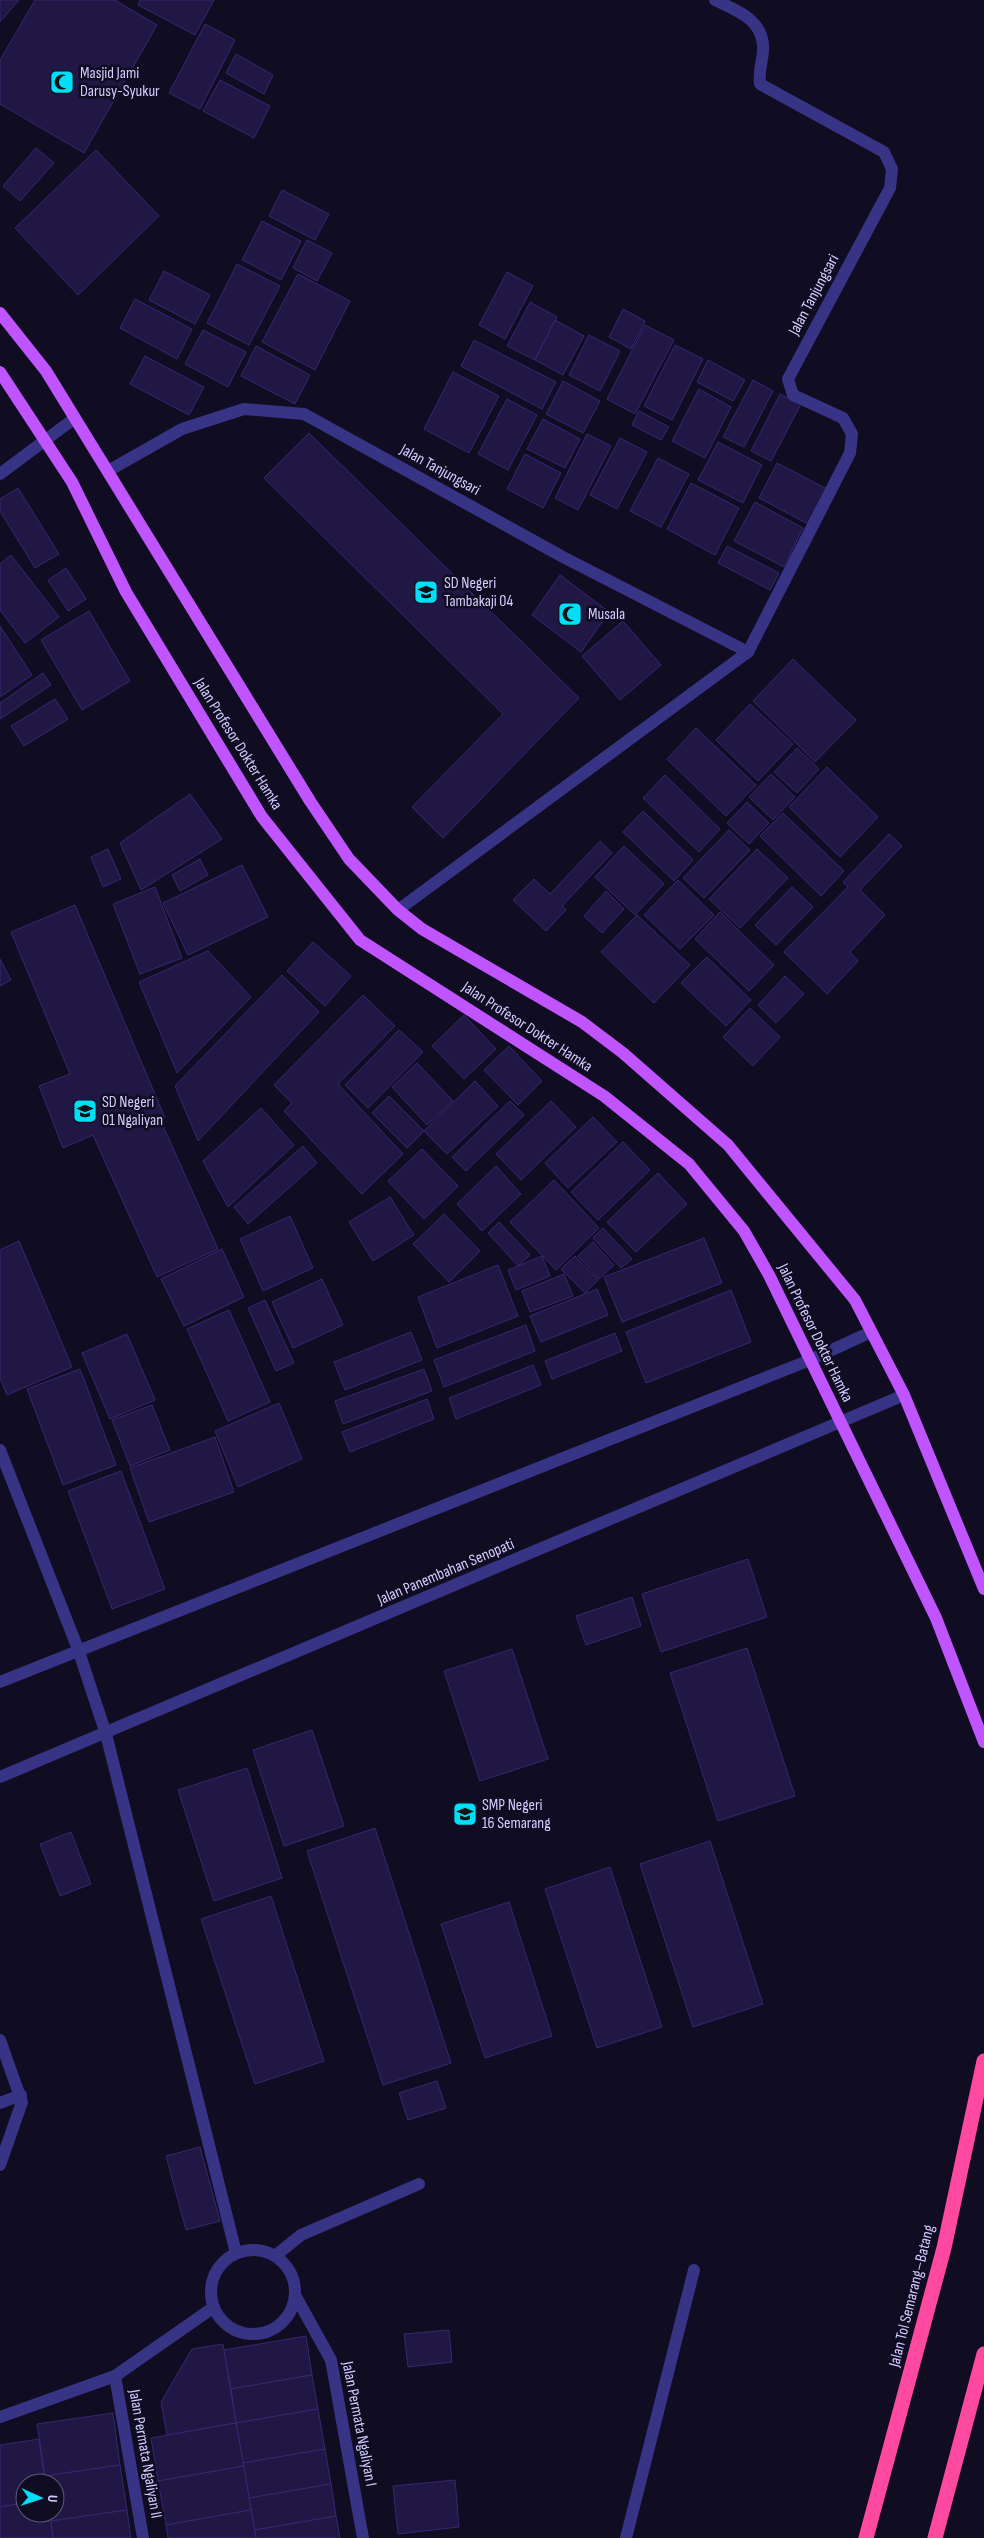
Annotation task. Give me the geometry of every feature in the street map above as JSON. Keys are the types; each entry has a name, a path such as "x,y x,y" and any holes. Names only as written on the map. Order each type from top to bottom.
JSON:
{"highway":[{"name":"Jalan Tol Semarang–Batang","path":"866,2538 944,2248 984,2061"},
{"path":"935,2538 984,2354"}],"main road":[{"name":"Jalan Profesor Dokter Hamka","path":"0,313 46,371 310,801 349,859 398,910 422,929 582,1022 623,1053 728,1145 855,1300 904,1394 984,1589"},
{"name":"Jalan Profesor Dokter Hamka","path":"0,372 72,482 126,592 262,817 360,940 604,1096 689,1164 744,1231 769,1275 936,1618 984,1742"}],"street":[{"name":"Jalan Tanjungsari","path":"398,910 748,652 850,453 852,434 843,418 793,395 788,379 890,188 892,169 884,152 760,84 759,69 763,45 758,31 751,18 715,0"},
{"name":"Jalan Tanjungsari","path":"108,471 182,428 244,409 304,414 563,557 748,652"},
{"path":"0,474 75,418"},
{"path":"0,1682 78,1649 810,1360 871,1332"},
{"name":"Jalan Panembahan Senopati","path":"0,1777 106,1734 904,1394"},
{"path":"0,1450 78,1649 106,1734 236,2253"},
{"path":"0,2040 21,2095 21,2109 0,2165"},
{"path":"0,2103 21,2095"},
{"path":"275,2256 302,2235 420,2184"},
{"path":"256,2250 275,2256 290,2272 295,2295 292,2309 285,2321 273,2330 259,2334 245,2334 231,2329 221,2320 214,2307 210,2295 212,2282 217,2270 236,2253 256,2250"},
{"path":"626,2538 694,2270"},
{"name":"Jalan Permata Ngaliyan I","path":"295,2295 332,2360 363,2538"},
{"path":"0,2417 115,2376 214,2307"},
{"name":"Jalan Permata Ngaliyan II","path":"115,2376 144,2538"}],"building":[{"path":"0,0 19,0 0,22"},
{"name":"Masjid Jami Darusy-Syukur","path":"35,0 115,0 157,25 84,153 0,104 0,60"},
{"path":"140,0 214,0 195,35 138,5"},
{"path":"205,24 235,40 200,109 169,93"},
{"path":"236,54 273,75 264,94 226,73"},
{"path":"220,80 270,106 254,138 203,111"},
{"path":"36,148 54,163 20,201 3,186"},
{"path":"96,150 159,216 78,295 15,228"},
{"path":"282,190 329,214 315,240 269,216"},
{"path":"262,221 301,241 281,280 242,260"},
{"path":"307,240 332,253 317,281 293,268"},
{"path":"237,264 280,286 249,345 207,323"},
{"path":"164,271 210,295 195,324 149,300"},
{"path":"507,272 533,286 505,339 479,325"},
{"path":"298,274 350,301 315,370 262,342"},
{"path":"135,299 192,329 177,359 120,328"},
{"path":"530,302 557,317 535,360 507,346"},
{"path":"623,309 645,321 631,349 609,337"},
{"path":"555,320 584,336 563,375 535,360"},
{"path":"645,325 674,340 635,414 607,399"},
{"path":"203,330 246,352 228,387 185,364"},
{"path":"589,335 620,351 600,391 569,375"},
{"path":"474,340 556,382 542,409 461,366"},
{"path":"675,345 703,359 672,420 644,406"},
{"path":"256,346 310,375 295,404 241,376"},
{"path":"145,356 204,387 189,415 130,384"},
{"path":"708,360 745,380 733,401 697,382"},
{"path":"453,372 499,396 469,453 424,429"},
{"path":"753,380 773,391 744,447 723,437"},
{"path":"563,381 600,401 583,433 546,414"},
{"path":"699,389 731,407 705,458 672,441"},
{"path":"780,394 801,404 771,461 751,451"},
{"path":"507,399 537,415 508,470 478,454"},
{"path":"639,411 669,427 661,440 632,425"},
{"path":"543,419 580,439 565,468 527,449"},
{"path":"309,433 579,698 443,838 412,807 503,714 264,478"},
{"path":"587,434 611,446 578,510 555,498"},
{"path":"620,438 647,452 617,509 590,495"},
{"path":"718,442 762,465 743,503 698,480"},
{"path":"525,454 561,473 543,508 507,489"},
{"path":"658,458 689,474 661,527 630,511"},
{"path":"777,463 829,490 810,525 759,498"},
{"path":"691,483 739,508 715,555 667,529"},
{"path":"18,488 59,554 35,568 0,511 0,499"},
{"path":"755,502 803,528 784,567 734,541"},
{"path":"727,546 779,573 770,590 718,563"},
{"path":"11,555 59,617 25,643 0,610 0,564"},
{"path":"66,568 86,599 68,611 48,580"},
{"name":"Musala","path":"560,575 609,612 581,652 532,615"},
{"path":"89,611 130,681 82,710 41,640"},
{"path":"623,621 661,665 620,700 582,656"},
{"path":"0,626 32,675 0,697"},
{"path":"793,659 856,720 815,762 753,701"},
{"path":"43,673 51,685 0,719 0,703"},
{"path":"55,699 68,719 24,746 11,726"},
{"path":"750,704 793,744 758,781 716,740"},
{"path":"696,728 756,785 726,816 667,759"},
{"path":"797,748 819,769 797,793 774,772"},
{"path":"827,767 878,817 840,857 789,807"},
{"path":"771,774 795,797 773,820 749,797"},
{"path":"665,775 720,829 699,852 643,798"},
{"path":"190,794 222,839 141,890 120,843"},
{"path":"747,802 769,823 749,844 727,823"},
{"path":"643,811 693,860 674,881 623,832"},
{"path":"783,813 844,871 821,896 760,836"},
{"path":"729,830 750,850 704,898 683,878"},
{"path":"889,834 902,846 860,890 885,915 850,952 858,961 827,994 784,952 848,887 843,882"},
{"path":"600,841 612,853 562,906 566,910 546,931 513,900 534,879 550,894"},
{"path":"624,846 664,884 635,915 595,877"},
{"path":"108,849 121,879 103,887 91,857"},
{"path":"757,849 788,878 740,928 709,899"},
{"path":"200,859 208,875 180,891 172,875"},
{"path":"242,865 268,917 188,955 163,903"},
{"path":"678,880 714,915 680,949 644,915"},
{"path":"155,887 182,958 140,974 113,904"},
{"path":"792,887 813,907 776,945 755,925"},
{"path":"606,891 624,909 602,933 584,916"},
{"path":"75,905 165,1118 160,1119 218,1249 157,1277 93,1135 63,1148 39,1086 70,1074 11,932"},
{"path":"720,912 774,965 749,991 695,939"},
{"path":"637,915 690,965 654,1003 601,952"},
{"path":"313,942 351,976 325,1006 287,971"},
{"path":"208,951 251,997 177,1073 139,982"},
{"path":"707,957 751,1000 726,1026 681,983"},
{"path":"0,959 11,980 0,986"},
{"path":"282,975 319,1012 198,1141 175,1086"},
{"path":"785,976 804,994 776,1023 758,1005"},
{"path":"363,995 395,1026 338,1084 403,1154 362,1194 284,1111 292,1103 274,1085"},
{"path":"750,1008 780,1037 753,1066 723,1037"},
{"path":"464,1015 496,1049 464,1079 432,1046"},
{"path":"399,1030 423,1052 368,1108 345,1085"},
{"path":"509,1046 542,1081 518,1105 484,1070"},
{"path":"417,1063 453,1101 427,1125 392,1087"},
{"path":"475,1081 498,1106 447,1154 424,1131"},
{"path":"389,1096 424,1131 407,1148 372,1113"},
{"path":"510,1101 524,1115 466,1171 452,1157"},
{"path":"551,1101 576,1127 521,1180 496,1154"},
{"path":"261,1108 294,1145 228,1207 203,1161"},
{"path":"593,1117 617,1142 568,1188 545,1163"},
{"path":"623,1142 650,1170 598,1220 571,1192"},
{"path":"303,1146 317,1163 248,1224 234,1207"},
{"path":"422,1149 458,1186 424,1219 388,1181"},
{"path":"496,1166 521,1194 482,1231 457,1204"},
{"path":"658,1173 687,1204 636,1252 607,1222"},
{"path":"554,1180 599,1228 556,1270 510,1222"},
{"path":"390,1197 414,1235 373,1261 349,1222"},
{"path":"444,1214 480,1251 449,1282 413,1244"},
{"path":"290,1216 313,1268 263,1291 240,1239"},
{"path":"499,1222 530,1255 518,1266 488,1233"},
{"path":"603,1228 632,1259 621,1268 593,1238"},
{"path":"704,1238 722,1283 622,1322 604,1277"},
{"path":"19,1241 72,1367 7,1395 0,1378 0,1250"},
{"path":"593,1242 614,1265 599,1279 578,1256"},
{"path":"222,1249 244,1297 184,1326 161,1279"},
{"path":"542,1256 550,1276 516,1290 508,1270"},
{"path":"575,1256 598,1280 585,1293 561,1269"},
{"path":"498,1265 518,1316 437,1348 418,1297"},
{"path":"564,1274 573,1296 530,1312 522,1291"},
{"path":"322,1279 343,1325 293,1348 272,1302"},
{"path":"597,1289 608,1315 541,1342 530,1316"},
{"path":"731,1290 751,1342 646,1383 626,1332"},
{"path":"265,1300 294,1363 276,1371 248,1308"},
{"path":"229,1310 270,1402 228,1421 187,1329"},
{"path":"526,1325 535,1351 444,1387 434,1360"},
{"path":"411,1332 422,1360 345,1390 334,1362"},
{"path":"615,1333 622,1351 552,1379 545,1361"},
{"path":"127,1334 155,1400 110,1419 82,1353"},
{"path":"533,1365 541,1385 456,1419 449,1398"},
{"path":"80,1369 116,1465 63,1485 27,1389"},
{"path":"424,1369 432,1391 343,1424 335,1401"},
{"path":"427,1399 434,1419 350,1452 342,1432"},
{"path":"279,1403 302,1459 238,1487 215,1431"},
{"path":"152,1405 170,1450 130,1466 112,1420"},
{"path":"215,1437 234,1492 149,1522 130,1468"},
{"path":"121,1471 165,1589 112,1609 68,1491"},
{"path":"748,1559 767,1617 661,1652 642,1594"},
{"path":"632,1597 641,1626 586,1645 576,1616"},
{"path":"747,1648 795,1796 718,1821 670,1673"},
{"path":"512,1649 548,1759 480,1781 444,1671"},
{"path":"312,1730 344,1826 284,1846 253,1750"},
{"path":"247,1768 282,1878 214,1901 178,1790"},
{"path":"375,1828 451,2063 383,2085 307,1851"},
{"path":"71,1832 91,1884 60,1896 40,1844"},
{"path":"710,1841 763,2004 693,2027 640,1864"},
{"path":"610,1867 662,2027 597,2048 545,1889"},
{"path":"271,1896 324,2061 255,2084 201,1919"},
{"path":"509,1902 552,2036 485,2058 441,1924"},
{"path":"437,2081 446,2108 408,2120 399,2093"},
{"path":"200,2147 220,2221 186,2230 166,2156"},
{"path":"449,2330 452,2362 408,2367 404,2334"},
{"path":"306,2336 312,2375 231,2389 224,2350"},
{"path":"223,2344 236,2423 167,2435 161,2402 192,2349"},
{"path":"312,2375 318,2409 236,2423 231,2389"},
{"path":"318,2409 325,2449 243,2463 236,2423"},
{"path":"113,2413 120,2465 65,2473 45,2473 37,2424"},
{"path":"236,2423 244,2466 158,2481 151,2438"},
{"path":"39,2439 44,2473 15,2473 15,2505 0,2507 0,2445"},
{"path":"325,2449 331,2484 249,2498 243,2463"},
{"path":"120,2465 127,2510 65,2519 65,2473"},
{"path":"244,2466 251,2510 166,2525 158,2481"},
{"path":"455,2480 459,2527 398,2534 393,2486"},
{"path":"331,2484 336,2516 255,2530 249,2498"},
{"path":"15,2505 15,2523 51,2523 53,2538 0,2538 0,2507"},
{"path":"127,2510 131,2538 53,2538 51,2523 65,2523 65,2519"},
{"path":"251,2510 256,2538 168,2538 166,2525"},
{"path":"336,2516 340,2538 256,2538 255,2530"}],"place":[{"name":"Masjid Jami Darusy-Syukur","path":"62,82"},
{"name":"SD Negeri Tambakaji 04","path":"426,592"},
{"name":"Musala","path":"570,614"},
{"name":"SD Negeri 01 Ngaliyan","path":"85,1111"},
{"name":"SMP Negeri 16 Semarang","path":"465,1814"}]}
